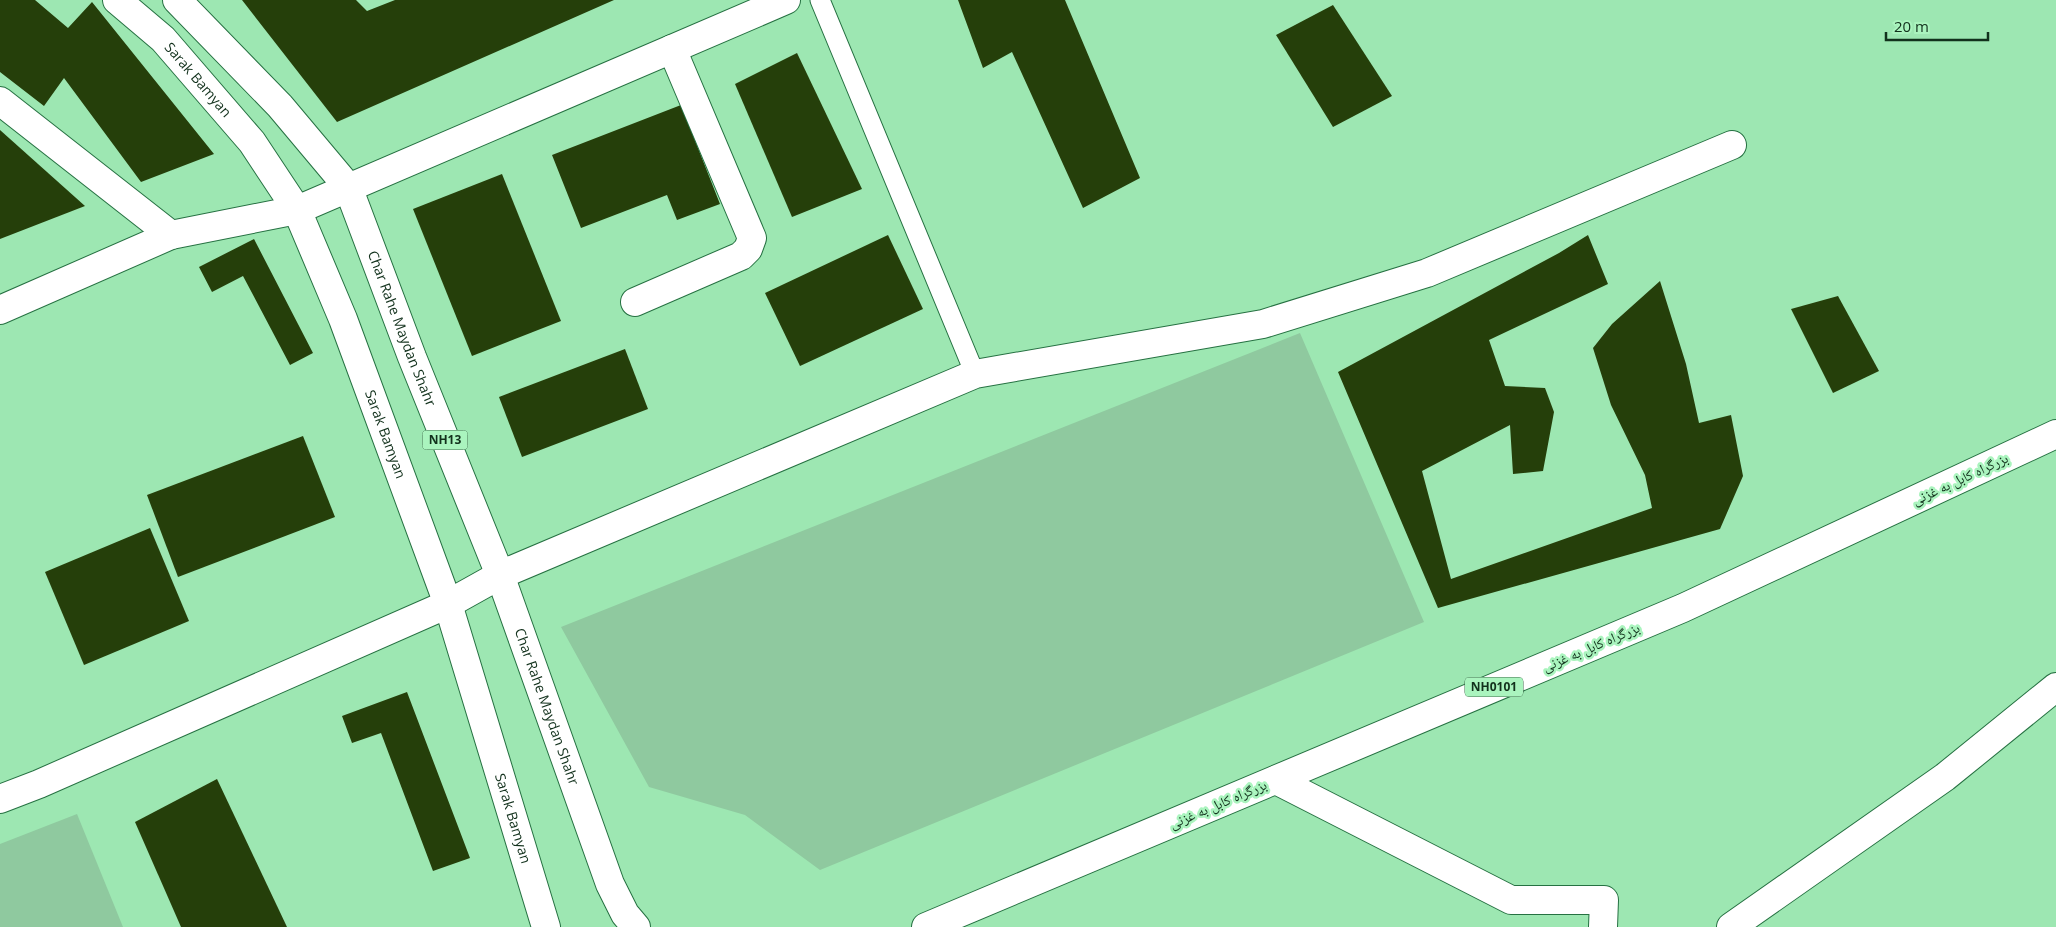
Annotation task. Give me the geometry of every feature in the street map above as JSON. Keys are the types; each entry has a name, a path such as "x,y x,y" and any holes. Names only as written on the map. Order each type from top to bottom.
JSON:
{"main road":[{"name":"Sarak Bamyan","path":"117,0 163,39 252,142 297,210 343,319 448,604 546,927"},
{"name":"Char Rahe Maydan Shahr","path":"177,0 280,106 348,187 412,357 500,575 610,884 625,914 636,927"},
{"path":"0,310 171,235 297,210 786,0"},
{"path":"635,302 741,256 748,249 752,238 672,49"},
{"path":"0,101 171,235"},
{"path":"0,799 39,784 448,604 500,575 975,374 1263,324 1428,273 1732,145"},
{"name":"بزرگراه کابل به غزنی","path":"937,925 1683,608 2056,434"},
{"path":"1731,927 1945,777 2056,687"},
{"path":"1276,780 1511,900 1604,900 1603,927"}],"lane":[{"path":"820,0 975,374"}],"green space":[{"path":"1300,333 1424,622 820,870 745,815 649,787 561,627"},
{"path":"77,814 123,927 0,927 0,844"}],"building":[{"path":"0,0 35,0 68,28 92,2 214,154 141,182 64,78 44,106 0,72"},
{"path":"242,0 356,0 367,11 395,0 614,0 337,122"},
{"path":"958,0 1065,0 1140,178 1083,208 1012,52 983,68"},
{"path":"1333,5 1392,96 1333,127 1276,35"},
{"path":"797,53 862,189 792,217 735,84"},
{"path":"681,105 720,204 677,220 667,195 581,228 552,155"},
{"path":"0,130 85,206 0,239"},
{"path":"502,174 561,321 472,356 413,209"},
{"path":"888,235 923,309 800,366 765,293"},
{"path":"1588,235 1608,284 1489,340 1505,386 1545,388 1554,412 1543,471 1513,474 1510,425 1422,471 1451,579 1652,508 1645,475 1611,405 1593,348 1612,324 1660,281 1686,364 1699,423 1731,415 1743,476 1720,529 1438,608 1338,372 1559,253"},
{"path":"254,239 313,353 290,365 243,276 212,292 199,267"},
{"path":"1838,296 1879,371 1833,393 1791,309"},
{"path":"625,349 648,409 522,457 499,397"},
{"path":"303,436 335,517 178,577 147,495"},
{"path":"150,528 189,621 84,665 45,572"},
{"path":"407,692 470,858 433,871 381,733 352,743 342,716"},
{"path":"217,779 287,927 181,927 135,822"}]}
